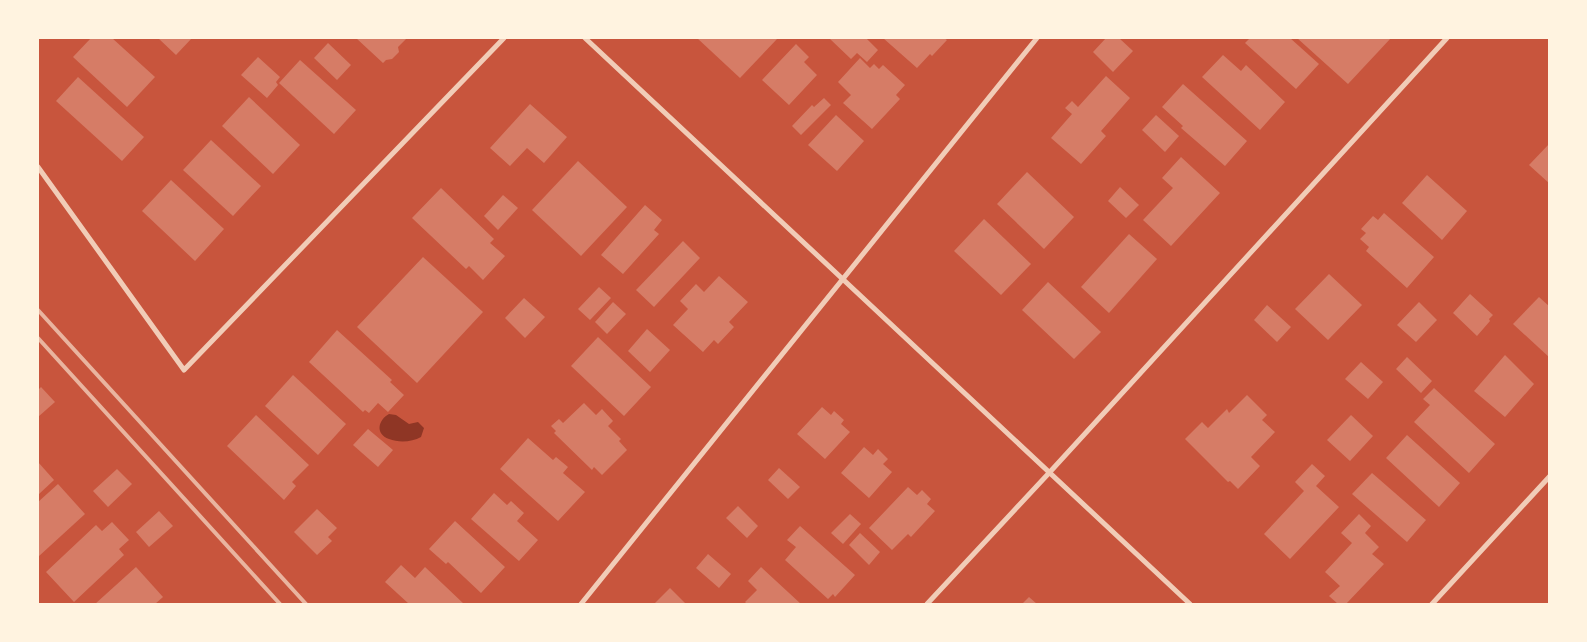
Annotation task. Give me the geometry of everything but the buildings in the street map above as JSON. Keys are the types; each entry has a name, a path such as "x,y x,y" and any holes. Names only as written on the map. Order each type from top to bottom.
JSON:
{"street":[{"path":"38,167 184,370 504,38"},
{"path":"585,38 1190,604"},
{"path":"581,604 1037,38"},
{"path":"927,604 1447,38"},
{"path":"1432,604 1550,476"}],"shaded area":[{"path":"389,414 396,415 409,424 418,422 424,428 421,437 414,440 401,441 385,437 380,430 380,423"}],"railway":[{"path":"38,310 306,604"},
{"path":"38,338 280,604"}]}
